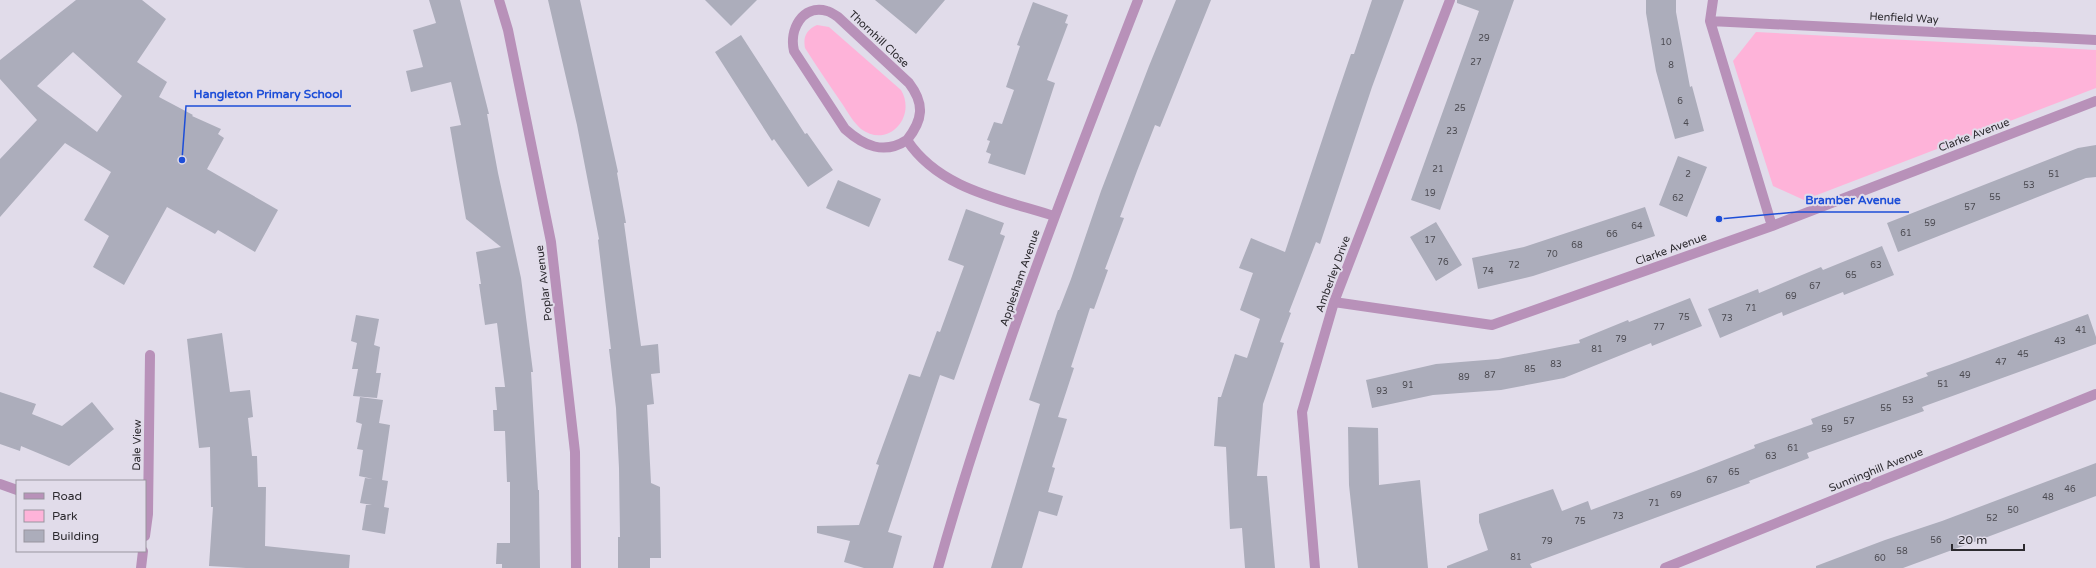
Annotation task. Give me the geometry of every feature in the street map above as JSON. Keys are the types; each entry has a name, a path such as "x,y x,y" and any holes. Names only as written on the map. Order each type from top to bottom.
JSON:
{"street":[{"name":"Poplar Avenue","path":"499,0 508,30 551,242 575,452 576,568"},
{"name":"Applesham Avenue","path":"938,568 957,498 1054,216 1138,0"},
{"name":"Amberley Drive","path":"1315,568 1302,412 1334,302 1450,0"},
{"path":"1713,0 1710,21 1772,226"},
{"name":"Thornhill Close","path":"818,11 827,11 838,17 909,83 917,94 920,114 918,125 907,140 892,147 874,147 863,143 845,128 794,51 792,42 793,32 802,17 818,11"},
{"name":"Henfield Way","path":"1710,21 2096,40"},
{"name":"Clarke Avenue","path":"1334,302 1492,325 1772,226 2096,101"},
{"path":"907,140 923,161 952,182 1054,216"},
{"name":"Dale View","path":"146,514 150,355"},
{"name":"Sunninghill Avenue","path":"1665,568 2096,394"},
{"path":"0,484 16,490"},
{"path":"141,568 143,552"}],"green space":[{"path":"817,25 829,27 901,90 905,100 905,110 897,127 890,133 881,135 871,134 861,129 849,115 805,48 804,40 806,34 810,29"},
{"path":"1756,32 2096,50 2096,88 1804,200 1773,186 1733,61"}],"building":[{"path":"76,0 142,0 166,19 137,62 167,82 159,97 193,115 192,116 221,129 218,134 224,138 207,169 278,210 255,252 218,230 215,234 167,207 124,285 93,267 109,236 84,220 111,172 65,143 0,217 0,159 37,120 0,79 0,60","holes":["73,52 122,96 97,132 37,86"]},
{"path":"429,0 460,0 489,114 487,114 498,173 521,278 533,372 531,372 539,490 540,568 502,568 502,564 496,564 497,543 510,543 510,482 507,482 505,431 494,431 493,410 497,410 495,387 505,387 497,323 485,325 476,252 501,247 466,219 450,127 461,125 451,82 411,92 406,71 423,67 413,30 436,23"},
{"path":"548,0 580,0 618,172 626,223 624,223 641,346 658,344 660,373 651,374 654,404 647,405 651,483 660,487 661,558 650,558 650,568 618,568 618,537 620,537 616,408 599,239 577,125"},
{"path":"705,0 757,0 731,26"},
{"path":"875,0 945,0 916,34"},
{"path":"1176,0 1211,0 1160,127 1155,125 1137,171 1120,217 1124,218 1105,269 1108,270 1094,309 1090,308 1071,367 1074,368 1058,417 1067,419 1052,467 1055,468 1048,492 1063,496 1057,516 1039,511 1022,568 991,568 1040,404 1029,400 1058,310 1071,279 1101,191"},
{"path":"1372,0 1404,0 1372,87 1320,244 1316,242 1289,312 1291,313 1280,342 1284,343 1263,404 1257,476 1267,476 1275,568 1245,568 1242,528 1230,529 1226,447 1214,446 1218,397 1221,397 1235,354 1247,358 1260,319 1240,310 1253,273 1239,268 1251,238 1285,252 1351,54 1354,54"},
{"path":"1457,0 1514,0 1440,210 1411,200 1479,11 1457,3"},
{"path":"1646,0 1676,0 1676,12 1690,87 1692,86 1704,131 1675,139 1656,71 1646,13"},
{"path":"1033,2 1068,15 1065,23 1068,24 1047,80 1055,83 1025,175 988,163 991,154 986,152 990,141 987,140 994,122 1002,124 1014,90 1006,87 1020,46 1017,45"},
{"path":"741,35 805,134 807,133 833,170 808,187 774,139 772,141 715,52"},
{"path":"2096,145 2096,177 2086,178 1898,252 1887,223 2078,148"},
{"path":"1678,156 1707,167 1687,217 1659,205"},
{"path":"838,180 881,199 869,227 826,208"},
{"path":"1645,207 1655,236 1533,276 1478,289 1472,258 1524,247"},
{"path":"966,209 1004,223 1000,234 1005,236 954,380 940,375 888,532 902,536 893,568 864,568 844,562 850,541 817,533 817,526 859,525 879,465 876,464 909,374 920,377 937,331 940,332 964,266 948,260"},
{"path":"1436,222 1462,265 1436,281 1410,237"},
{"path":"1882,246 1894,275 1844,295 1843,292 1783,316 1782,312 1720,338 1708,309 1758,289 1759,293 1821,267 1823,270"},
{"path":"1690,298 1702,326 1652,346 1651,343 1564,378 1501,390 1433,395 1372,408 1366,380 1436,364 1498,359 1580,343 1579,340 1628,320 1629,322"},
{"path":"2088,314 2096,337 2096,344 1922,407 1924,411 1807,453 1809,458 1749,481 1750,483 1530,564 1532,568 1447,568 1447,566 1488,550 1479,522 1479,514 1553,489 1562,511 1588,501 1591,510 1755,448 1754,445 1813,424 1811,419 1928,376 1926,373"},
{"path":"356,315 379,319 374,345 380,347 376,373 381,373 377,398 353,396 358,369 352,369 357,343 351,341"},
{"path":"222,333 230,392 250,390 253,417 248,418 252,456 257,456 258,487 266,487 265,546 350,555 349,568 246,568 209,566 213,507 211,507 210,447 199,448 187,339"},
{"path":"0,392 36,404 32,414 62,426 92,402 114,429 69,466 21,446 20,451 0,444"},
{"path":"360,397 383,400 379,423 390,425 382,480 388,481 384,507 389,508 385,534 362,530 366,505 372,505 360,503 365,478 373,479 359,476 363,450 357,449 362,424 356,422"},
{"path":"1348,427 1378,428 1379,485 1420,480 1428,568 1358,568 1349,485"},
{"path":"2096,463 2096,496 1974,542 1903,568 1816,568 1816,566 1885,540 1942,521"}],"place":[{"name":"Hangleton Primary School","path":"182,160"},
{"name":"Bramber Avenue","path":"1719,219"}]}
